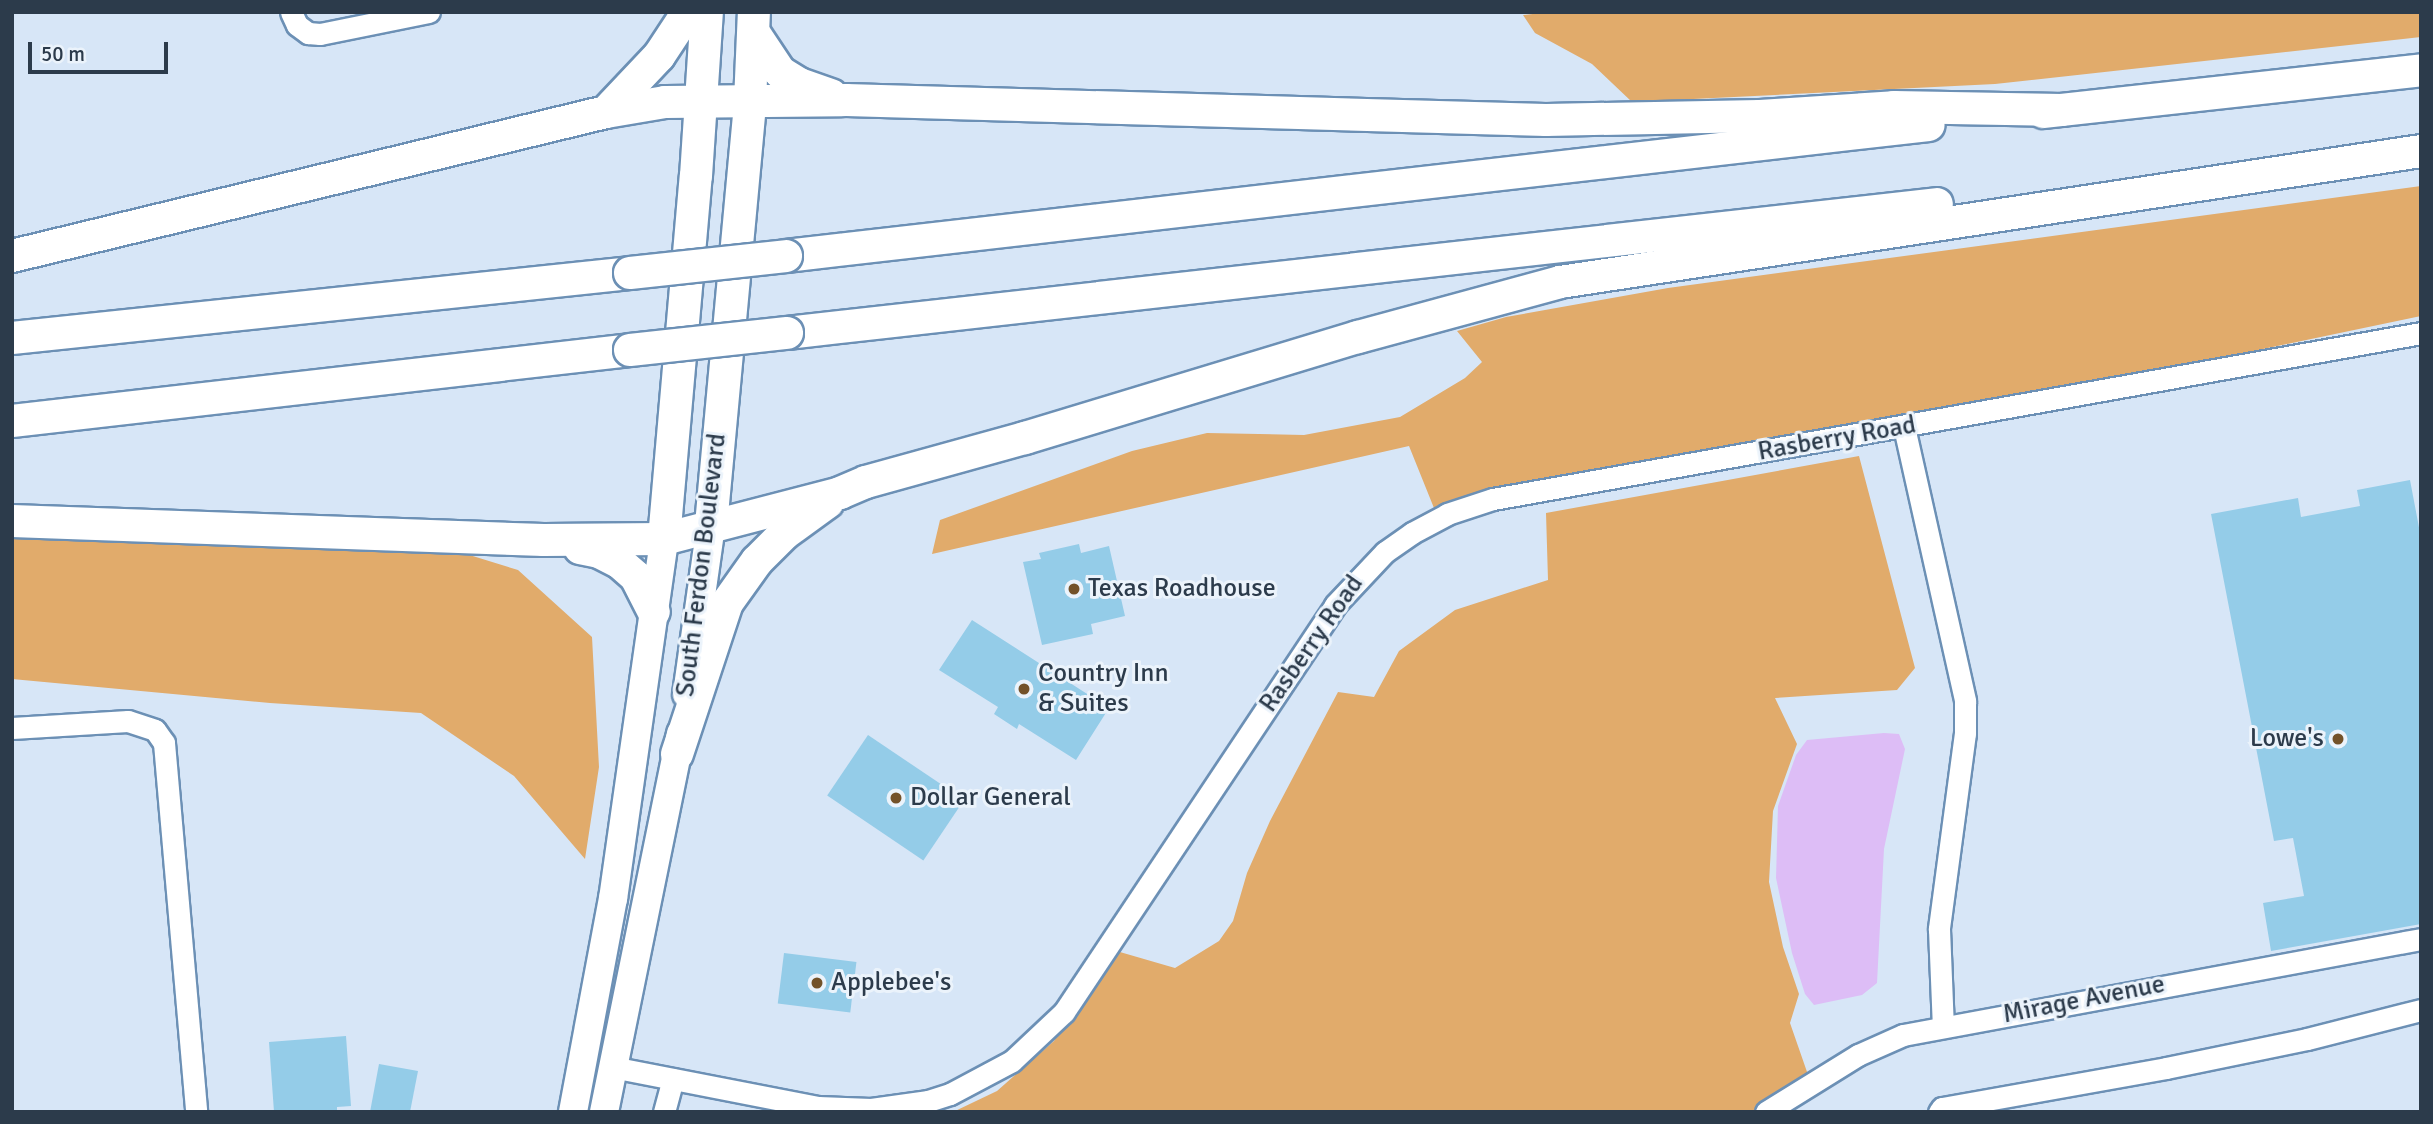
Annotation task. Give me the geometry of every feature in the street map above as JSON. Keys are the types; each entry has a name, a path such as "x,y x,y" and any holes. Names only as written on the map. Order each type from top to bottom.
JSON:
{"highway":[{"path":"606,112 659,56 688,12"},
{"name":"South Ferdon Boulevard","path":"664,539 707,12"},
{"path":"754,23 780,72 799,84 846,100"},
{"name":"South Ferdon Boulevard","path":"711,525 750,102 754,23"},
{"path":"12,338 786,256 2421,70"},
{"path":"12,256 606,112 664,102 846,100 1546,120 1760,116 1894,107 2062,110"},
{"path":"12,421 2421,151"},
{"path":"12,521 544,540 664,539 840,493 866,482 1025,439 1359,337 1560,282 2421,151"},
{"path":"677,754 727,603 757,561 784,534 840,493"},
{"path":"544,540 599,552 620,562 636,577 654,612"}],"main road":[{"name":"South Ferdon Boulevard","path":"604,1112 677,754 711,525"},
{"name":"South Ferdon Boulevard","path":"573,1112 613,899 664,539"}],"street":[{"path":"291,12 297,25 308,33 320,34 429,12"},
{"name":"Rasberry Road","path":"612,1067 818,1107 871,1109 908,1108 950,1094 993,1073 1031,1045 1064,1012 1335,606 1366,568 1404,537 1447,514 1493,499 2421,333"},
{"path":"1904,427 1965,701 1965,733 1939,929 1943,1027"},
{"path":"12,728 128,721 156,730 164,743 196,1112"},
{"name":"Mirage Avenue","path":"1766,1112 1858,1055 1903,1035 2421,939"},
{"path":"1939,1112 1942,1108 2294,1042 2421,1010"},
{"path":"664,1112 673,1079"}],"shaded area":[{"path":"1550,12 2421,12 2421,37 1995,84 1632,102 1592,64 1535,33 1523,15"},
{"path":"2421,186 2421,316 1843,437 1436,513 1409,446 932,554 940,520 1132,451 1207,433 1304,435 1400,417 1465,378 1482,362 1457,331 1506,317 1668,288"},
{"path":"1859,456 1915,668 1897,690 1775,698 1797,744 1773,811 1769,882 1783,947 1799,994 1790,1023 1814,1092 1783,1112 953,1112 997,1091 1054,1041 1113,950 1175,968 1219,941 1233,921 1247,873 1270,821 1338,692 1374,697 1399,651 1455,610 1548,580 1546,513"},
{"path":"12,537 463,553 518,570 592,637 599,767 585,859 514,776 421,713 270,703 12,679"},
{"path":"1899,734 1905,749 1884,849 1877,983 1862,995 1814,1005 1805,994 1792,953 1776,878 1778,806 1796,755 1807,740"}],"building":[{"name":"Lowe's","path":"2410,480 2421,538 2421,924 2271,951 2263,903 2304,896 2293,838 2274,841 2211,514 2298,498 2301,517 2360,506 2357,490"},
{"name":"Texas Roadhouse","path":"1079,544 1081,553 1109,546 1125,616 1091,624 1093,634 1042,645 1023,562 1041,559 1039,553"},
{"name":"Country Inn & Suites","path":"972,620 1109,708 1076,760 1019,724 1017,729 994,714 998,707 939,670"},
{"name":"Dollar General","path":"868,735 964,800 923,860 827,796"},
{"name":"Applebee's","path":"784,953 856,962 850,1013 778,1004"},
{"path":"346,1036 351,1106 337,1107 337,1112 274,1112 269,1042"},
{"path":"379,1064 418,1071 410,1112 370,1112"}],"place":[{"name":"Texas Roadhouse","path":"1074,589"},
{"name":"Country Inn & Suites","path":"1024,689"},
{"name":"Lowe's","path":"2338,739"},
{"name":"Dollar General","path":"896,798"},
{"name":"Applebee's","path":"817,983"}]}
